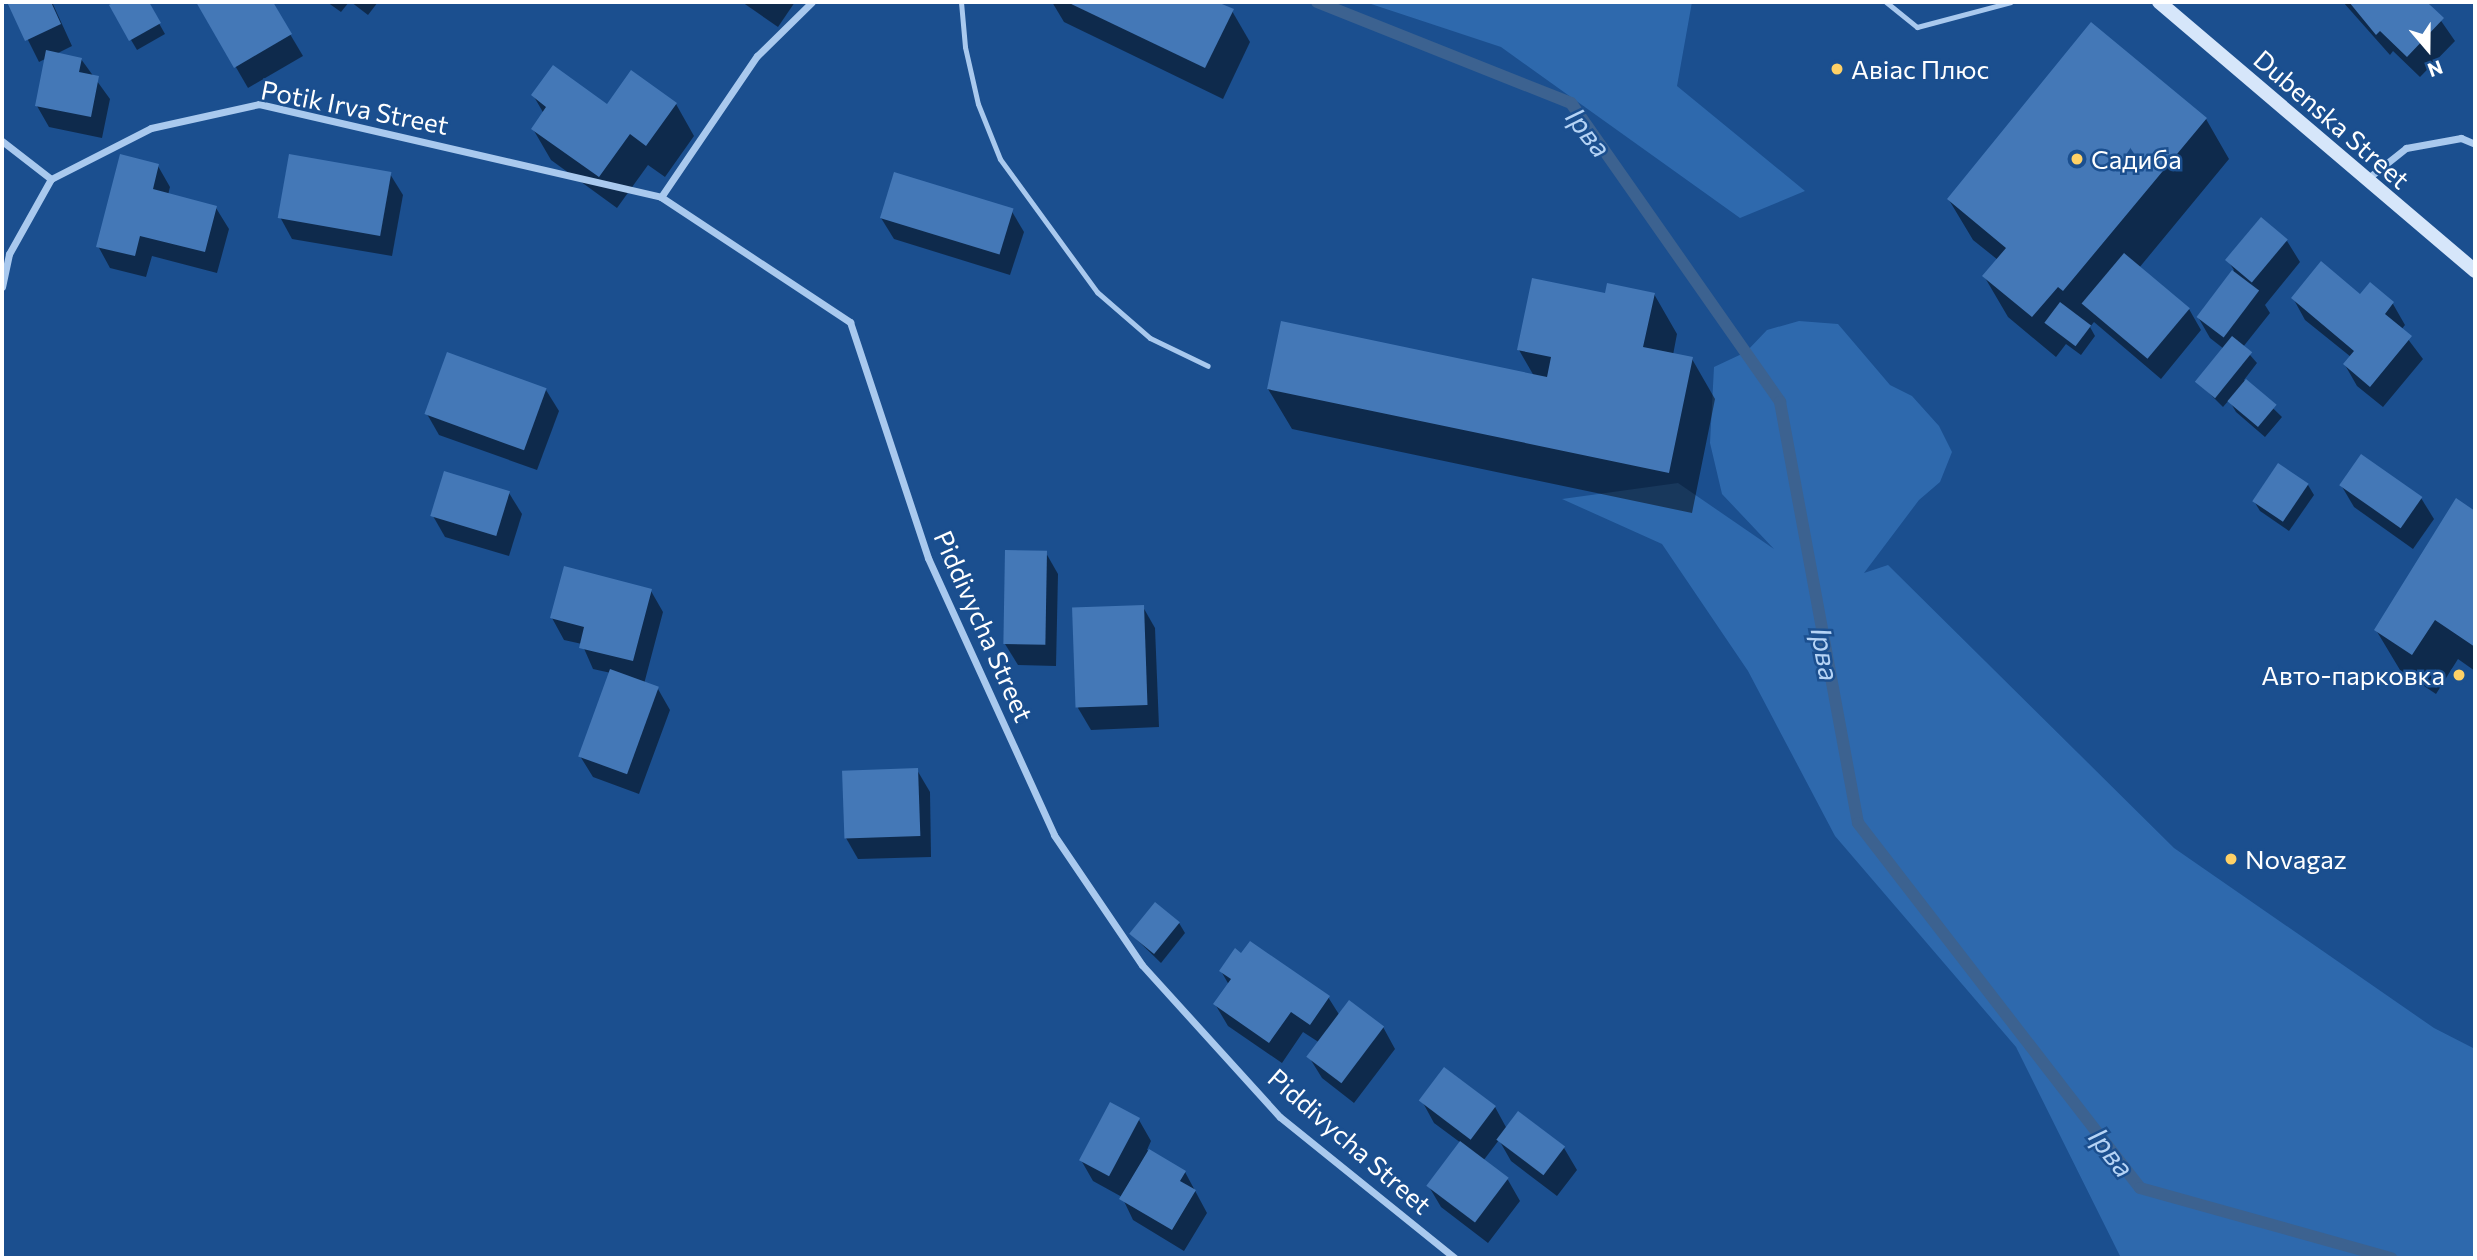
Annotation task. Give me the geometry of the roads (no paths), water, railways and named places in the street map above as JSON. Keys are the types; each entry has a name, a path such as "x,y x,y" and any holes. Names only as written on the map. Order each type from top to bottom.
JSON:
{"main road":[{"name":"Dubenska Street","path":"2159,2 2365,181 2475,271"}],"street":[{"path":"661,197 757,56 812,2"},
{"name":"Potik Irva Street","path":"51,180 150,128 259,104 661,197"},
{"path":"2365,181 2406,148 2460,138 2475,144"},
{"path":"2,141 51,180 9,254 2,287"},
{"name":"Piddivycha Street","path":"661,197 850,322 928,558 1054,835 1142,965 1280,1117 1455,1258"}],"lane":[{"path":"961,2 965,47 978,104 1000,159 1097,292 1150,338 1208,366"},
{"path":"1886,2 1917,27 2011,2"}],"waterway":[{"name":"Ірва","path":"1317,2 1571,103 1780,402 1858,823 2140,1188 2391,1258"}],"place":[{"name":"Авіас Плюс","path":"1837,69"},
{"name":"Садиба","path":"2077,159"},
{"name":"Авто-парковка","path":"2459,675"},
{"name":"Novagaz","path":"2231,859"}]}
